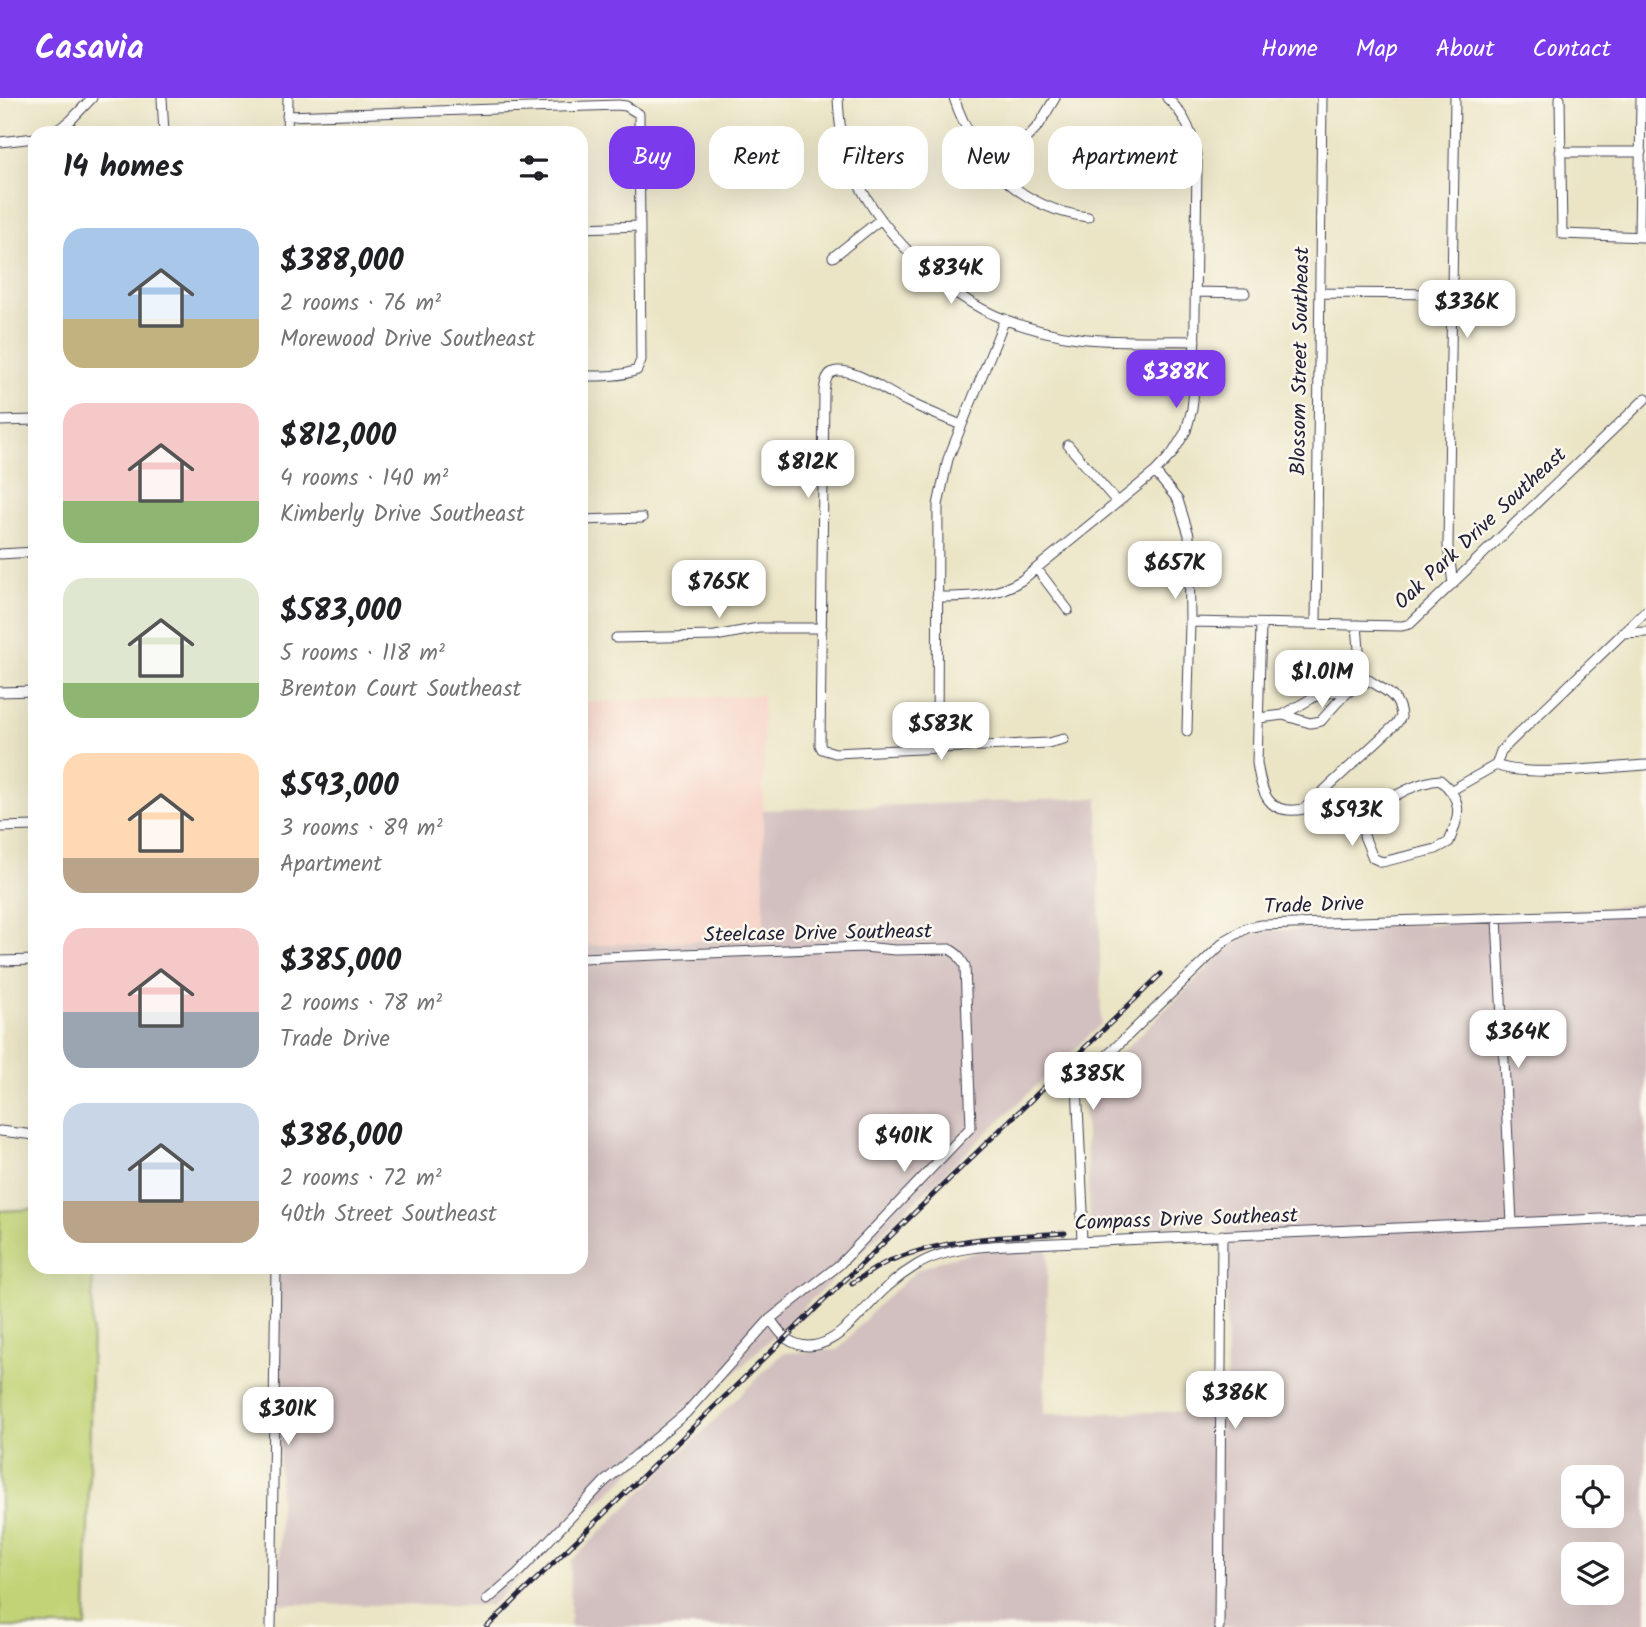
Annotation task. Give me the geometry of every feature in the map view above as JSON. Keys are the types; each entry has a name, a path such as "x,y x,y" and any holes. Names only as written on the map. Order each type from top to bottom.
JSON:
{"street":[{"path":"62,126 92,98"},
{"path":"162,98 164,126"},
{"path":"287,126 288,98"},
{"path":"838,98 842,137 848,160 861,188 881,219 909,251 936,277 962,296 1005,319 1078,338 1195,341"},
{"path":"954,98 964,126"},
{"path":"1034,130 1055,98"},
{"path":"937,597 979,597 1006,590 1037,569 1155,472 1172,454 1186,431 1194,390 1197,162 1195,144 1186,121 1167,98"},
{"name":"Blossom Street Southeast","path":"1316,624 1322,98"},
{"path":"1452,584 1448,547 1455,98"},
{"path":"1560,98 1562,234 1643,237 1641,98"},
{"path":"287,116 618,105 626,106 639,114 642,355 637,370 619,375 588,376"},
{"path":"0,142 28,139"},
{"path":"1560,152 1640,152"},
{"path":"1015,189 1056,211 1088,217"},
{"path":"833,257 881,219"},
{"path":"588,228 640,226"},
{"path":"1196,292 1245,293"},
{"path":"1320,293 1452,294"},
{"path":"937,748 938,505 948,459 1005,319"},
{"path":"961,425 904,401 860,377 837,371 827,377 824,392 822,749 835,753 1048,743 1064,739"},
{"name":"Oak Park Drive Southeast","path":"1190,622 1410,624 1646,398"},
{"path":"0,421 28,420"},
{"path":"1068,445 1118,502"},
{"path":"1155,472 1178,500 1189,535 1187,731"},
{"path":"588,520 642,518"},
{"path":"0,554 28,552"},
{"path":"1037,569 1068,610"},
{"path":"1452,790 1496,765 1501,751 1646,611"},
{"path":"1261,624 1257,763 1266,798 1277,808 1292,811 1304,809 1401,717 1397,701 1389,691 1361,674 1357,625"},
{"path":"616,639 715,636 759,628 822,628"},
{"path":"1622,633 1646,632"},
{"path":"1258,718 1283,715 1314,697 1369,681"},
{"path":"1283,715 1310,723 1321,721 1341,697 1355,686"},
{"path":"0,692 28,691"},
{"path":"1496,765 1506,769 1533,771 1646,765"},
{"path":"1440,780 1452,790 1459,810 1450,842 1436,849 1382,862 1373,858 1363,836 1365,815 1427,781 1440,780"},
{"path":"0,827 28,826"},
{"name":"Trade Drive","path":"1082,1241 1077,1085 1237,932 1261,925 1646,914"},
{"path":"1497,918 1512,1223"},
{"name":"Steelcase Drive Southeast","path":"487,1600 517,1574 604,1482 686,1413 770,1319 839,1265 971,1127 965,966 950,949 895,950 864,947 588,958"},
{"path":"0,961 28,960"},
{"path":"0,1131 28,1134"},
{"name":"Compass Drive Southeast","path":"770,1319 786,1339 804,1346 817,1345 834,1338 864,1313 886,1287 919,1263 960,1250 1082,1241 1646,1217"},
{"path":"1219,1627 1222,1235"},
{"path":"271,1627 276,1274"}],"shaded area":[{"path":"763,695 764,938 588,946 588,702"},
{"path":"1098,798 1101,1024 490,1606 280,1604 278,1274 588,1274 588,946 764,938 763,810"},
{"path":"1646,903 1646,1627 570,1627 571,1561 783,1353 838,1350 877,1306 917,1270 948,1258 993,1249 1048,1246 1044,1414 1227,1411 1226,1224 1090,1230 1084,1090 1238,938 1260,931 1479,922"}],"green space":[{"path":"28,1209 28,1274 93,1274 86,1627 0,1627 0,1211"}],"railway":[{"path":"487,1627 1161,974"},
{"path":"852,1283 889,1261 932,1247 998,1237 1065,1233"}]}
